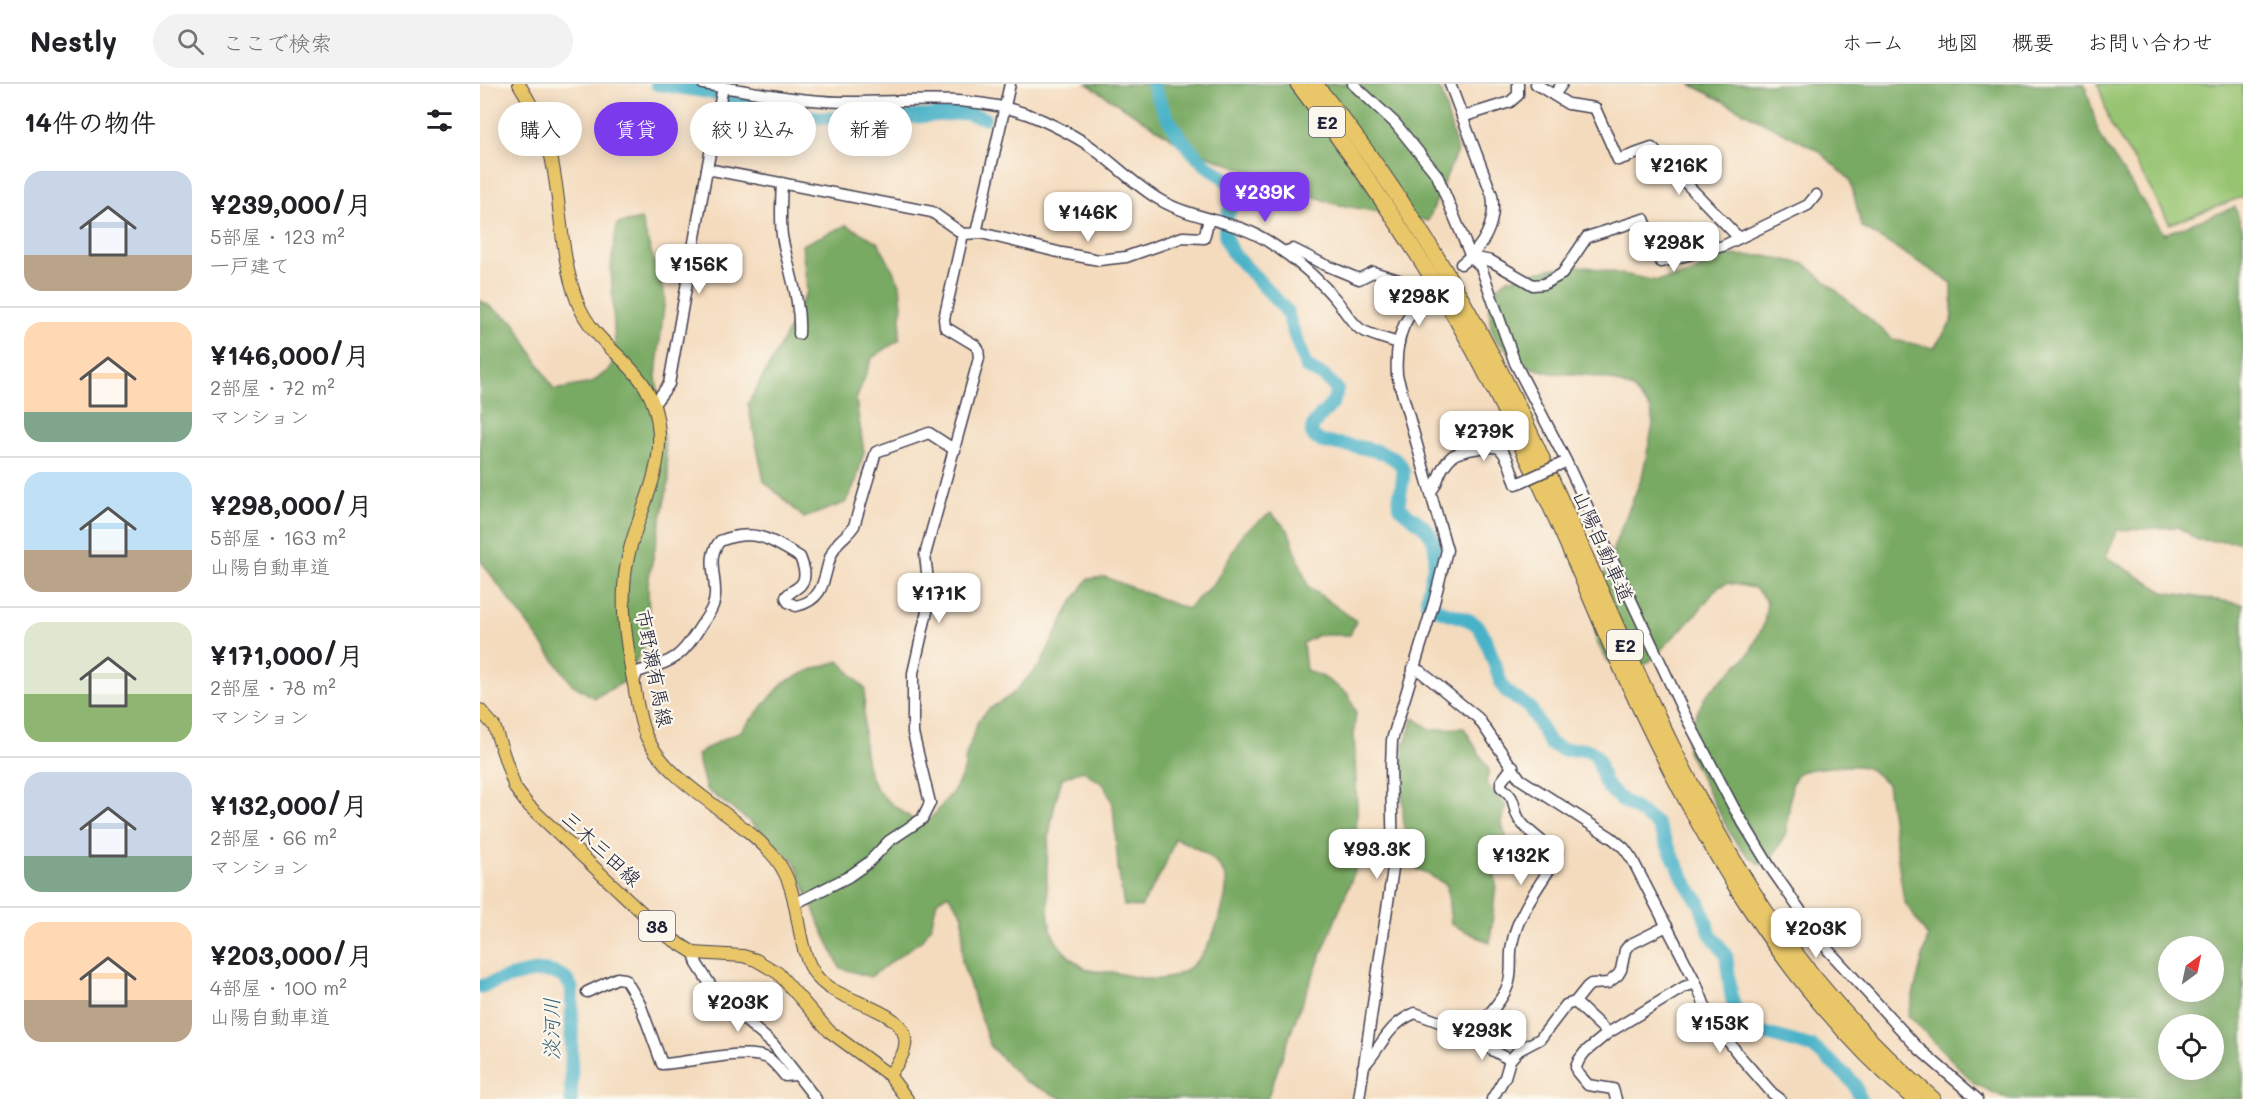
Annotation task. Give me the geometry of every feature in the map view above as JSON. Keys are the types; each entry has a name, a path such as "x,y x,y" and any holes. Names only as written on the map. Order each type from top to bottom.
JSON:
{"highway":[{"name":"山陽自動車道","path":"1298,84 1362,158 1455,288 1487,346 1553,482 1668,737 1714,826 1771,920 1843,1012 1876,1047 1933,1099"},
{"name":"山陽自動車道","path":"1315,84 1362,158 1474,352 1542,488 1656,742 1705,835 1762,927 1796,975 1866,1055 1914,1099"}],"main road":[{"name":"市野瀬有馬線","path":"519,84 545,134 567,263 577,301 586,320 598,336 637,374 654,404 659,438 658,458 629,553 625,575 623,619 641,720 646,736 670,768 769,852 787,877 796,903 808,960 819,979 834,991 884,1013 899,1024 904,1033 904,1052 889,1075"},
{"name":"三木三田線","path":"480,710 494,726 516,788 527,804 667,936 694,953 743,957 767,966 786,982 829,1031 889,1075 907,1099"}],"street":[{"path":"703,84 804,100 969,101 1006,107 1046,121 1095,149 1138,186 1159,200 1195,216 1231,224 1268,240 1314,277 1351,321 1361,329 1371,335 1399,342"},
{"path":"976,233 1010,84"},
{"path":"1353,84 1395,123 1437,175 1471,257 1480,267 1515,363 1684,716 1734,808 1766,860 1828,950 1918,1048 1977,1099"},
{"path":"1450,84 1494,205 1489,230 1471,257 1461,264"},
{"path":"1461,117 1510,102 1518,95 1518,84"},
{"path":"1536,84 1568,104 1595,108 1618,160 1652,148 1739,238"},
{"path":"1554,95 1562,84"},
{"path":"654,404 669,384 706,169 723,87"},
{"path":"706,169 932,212 963,234 981,233 1062,253 1112,260 1183,237 1204,238 1213,220"},
{"path":"782,183 780,216 798,303 799,334"},
{"path":"1471,257 1491,261 1533,285 1544,284 1562,274 1587,237 1644,219 1661,262 1722,246 1808,206 1816,195"},
{"path":"796,903 848,877 868,863 889,841 922,819 930,803 913,733 913,673 930,598 925,555 979,358 975,345 945,327 944,319 948,298 963,234"},
{"path":"1284,252 1293,249 1359,279 1373,272 1405,282 1424,300 1402,327 1396,358 1397,375 1447,550 1392,740 1393,868 1359,1099"},
{"path":"634,682 637,672 674,659 686,649 712,608 715,597 712,553 720,541 761,535 800,556 805,579 801,586 786,597 788,602 796,606 802,604 815,597 823,586 838,543 847,537 854,526 876,452 929,433 955,450"},
{"path":"1431,491 1443,466 1454,455 1489,446 1501,450 1506,457 1516,484 1564,462"},
{"path":"1413,668 1470,710 1513,766 1520,779 1624,848 1632,859 1696,983 1708,1014 1723,1036 1772,1093 1780,1099"},
{"path":"1469,1037 1508,987 1511,976 1509,961 1515,930 1526,904 1555,861 1557,854 1522,823 1517,816 1510,793 1501,787 1501,782 1513,766"},
{"path":"1492,1099 1504,1077 1509,1060 1520,1050 1540,1039 1566,1005 1575,1002 1592,984 1608,983 1618,975 1625,950 1629,945 1667,926"},
{"path":"694,953 697,964 719,998 772,1044 816,1099"},
{"path":"586,992 618,978 625,979 640,1004 662,1064 712,1056 762,1056 770,1060 785,1076 795,1075"},
{"path":"1616,1099 1613,1089 1588,1085 1577,1072 1576,1067 1585,1052 1608,1033 1684,987 1696,983"},
{"path":"1575,1002 1608,1033"},
{"path":"1364,1067 1393,1026 1415,1013 1450,1026 1509,1060"}],"green space":[{"path":"1087,84 1435,84 1442,93 1457,151 1428,221 1334,204 1185,147"},
{"path":"1690,84 2085,84 2099,135 2164,234 2235,207 2243,230 2243,542 2198,540 2178,527 2117,530 2106,557 2164,592 2243,604 2243,1099 2007,1099 1975,1084 1908,1015 1928,937 1904,901 1887,784 1871,770 1858,766 1821,768 1798,773 1792,784 1786,834 1767,865 1760,864 1748,856 1732,837 1687,751 1687,733 1706,695 1749,654 1764,624 1767,602 1755,588 1727,583 1717,588 1697,613 1650,661 1633,671 1617,667 1607,660 1596,641 1593,608 1616,541 1642,477 1653,425 1651,410 1633,389 1614,381 1587,375 1552,373 1532,368 1520,361 1496,340 1491,328 1488,294 1508,279 1554,268 1582,266 1657,281 1694,273 1716,255 1765,256 1805,264 1894,340 1934,348 1952,321 1952,283 1862,227 1850,180 1819,151"},
{"path":"2098,84 2243,84 2243,199 2242,197 2170,224 2111,125"},
{"path":"641,219 665,297 656,376 669,480 648,582 649,636 626,681 594,698 572,684 480,560 480,300 514,322 554,390 591,383 611,368 615,346 611,266 617,224"},
{"path":"846,225 878,242 900,284 902,307 899,340 872,358 856,400 864,452 856,481 845,503 804,518 764,481 748,404 807,291 802,245"},
{"path":"1271,513 1288,530 1308,586 1356,621 1350,635 1318,635 1303,643 1306,670 1323,677 1347,693 1356,712 1354,732 1357,808 1355,871 1299,1010 1267,1099 1063,1099 1024,1081 990,1046 962,962 963,915 948,894 937,901 931,926 922,940 870,977 840,968 794,861 749,821 706,789 697,755 741,731 784,682 813,669 839,661 865,689 865,754 871,778 889,802 916,822 925,822 934,815 955,789 964,771 966,756 978,721 989,709 1010,696 1040,665 1071,604 1088,579 1105,577 1187,609 1215,582 1243,533","holes":["1082,770 1104,785 1113,804 1124,906 1141,907 1164,868 1175,838 1210,857 1225,876 1224,903 1209,943 1196,962 1174,976 1153,979 1138,978 1112,972 1088,970 1065,953 1052,932 1048,912 1047,853 1051,823 1062,778"]},
{"path":"1414,718 1430,729 1464,728 1489,770 1486,783 1507,807 1501,822 1510,848 1492,850 1496,884 1490,943 1451,924 1447,885 1422,871 1406,866 1401,772 1404,745"}],"waterway":[{"path":"657,84 716,93"},
{"path":"1153,84 1162,107 1181,138 1206,165 1231,186 1233,200 1225,231 1232,252 1286,310 1306,367 1325,377 1337,389 1332,404 1314,423 1312,433 1323,442 1379,452 1397,461 1402,468 1399,506 1427,530 1435,547 1427,602 1440,610 1474,623 1487,642 1502,686 1530,708 1550,744 1564,750 1585,749 1592,752 1597,757 1608,787 1619,798 1657,824 1686,883 1700,904 1710,933 1726,955 1731,995 1735,1010 1742,1021 1753,1030 1813,1047 1848,1077 1855,1085 1860,1099"},
{"path":"727,96 783,113 821,118 883,119 966,113 984,118"},
{"name":"淡河川","path":"480,987 530,972 555,973 565,979 572,989 571,1099"}]}
